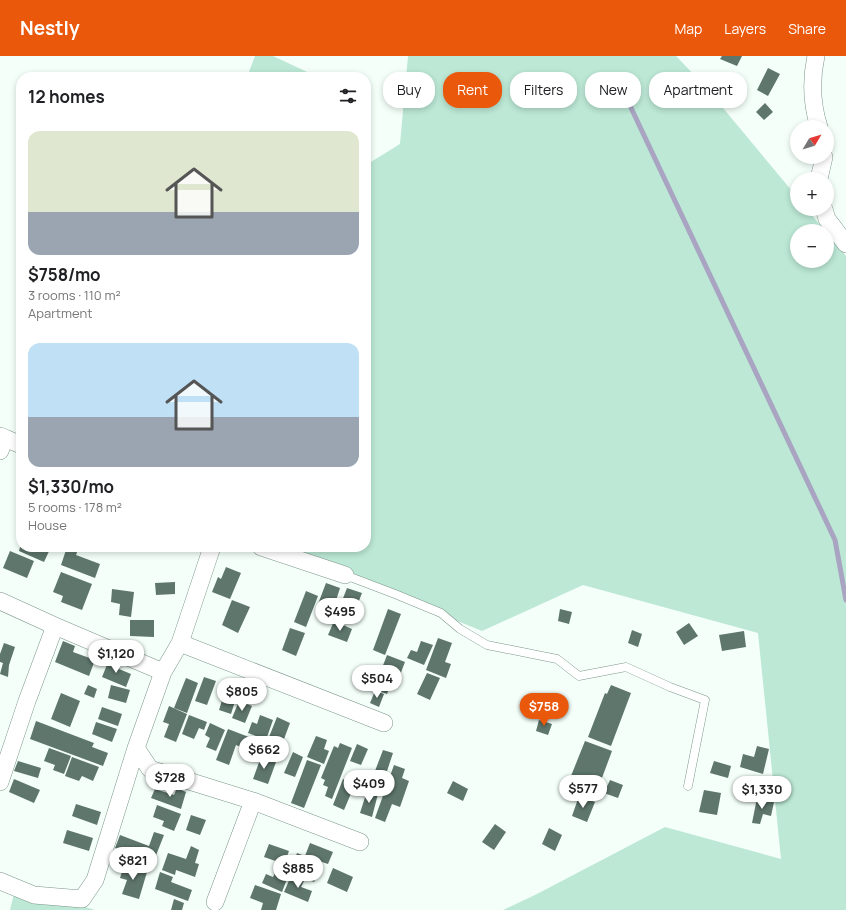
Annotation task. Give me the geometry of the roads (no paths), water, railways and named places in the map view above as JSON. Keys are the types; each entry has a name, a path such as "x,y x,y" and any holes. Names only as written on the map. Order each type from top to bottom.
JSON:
{"street":[{"path":"816,56 813,70 814,113 816,120"},
{"path":"826,216 846,244"},
{"path":"2,442 16,444"},
{"path":"0,881 34,895 82,899 95,880 136,748 163,672 180,643 210,552"},
{"path":"276,552 345,575"},
{"path":"0,600 55,626 163,672"},
{"path":"0,782 27,701 55,626"},
{"path":"180,643 384,723"},
{"path":"136,748 150,768 253,801 360,842"},
{"path":"215,902 253,801"}],"lane":[{"path":"345,575 441,613 460,629 487,644 557,659 579,676 626,667 670,687 705,700 688,786"}],"waterway":[{"path":"631,108 835,540 846,600"}]}
